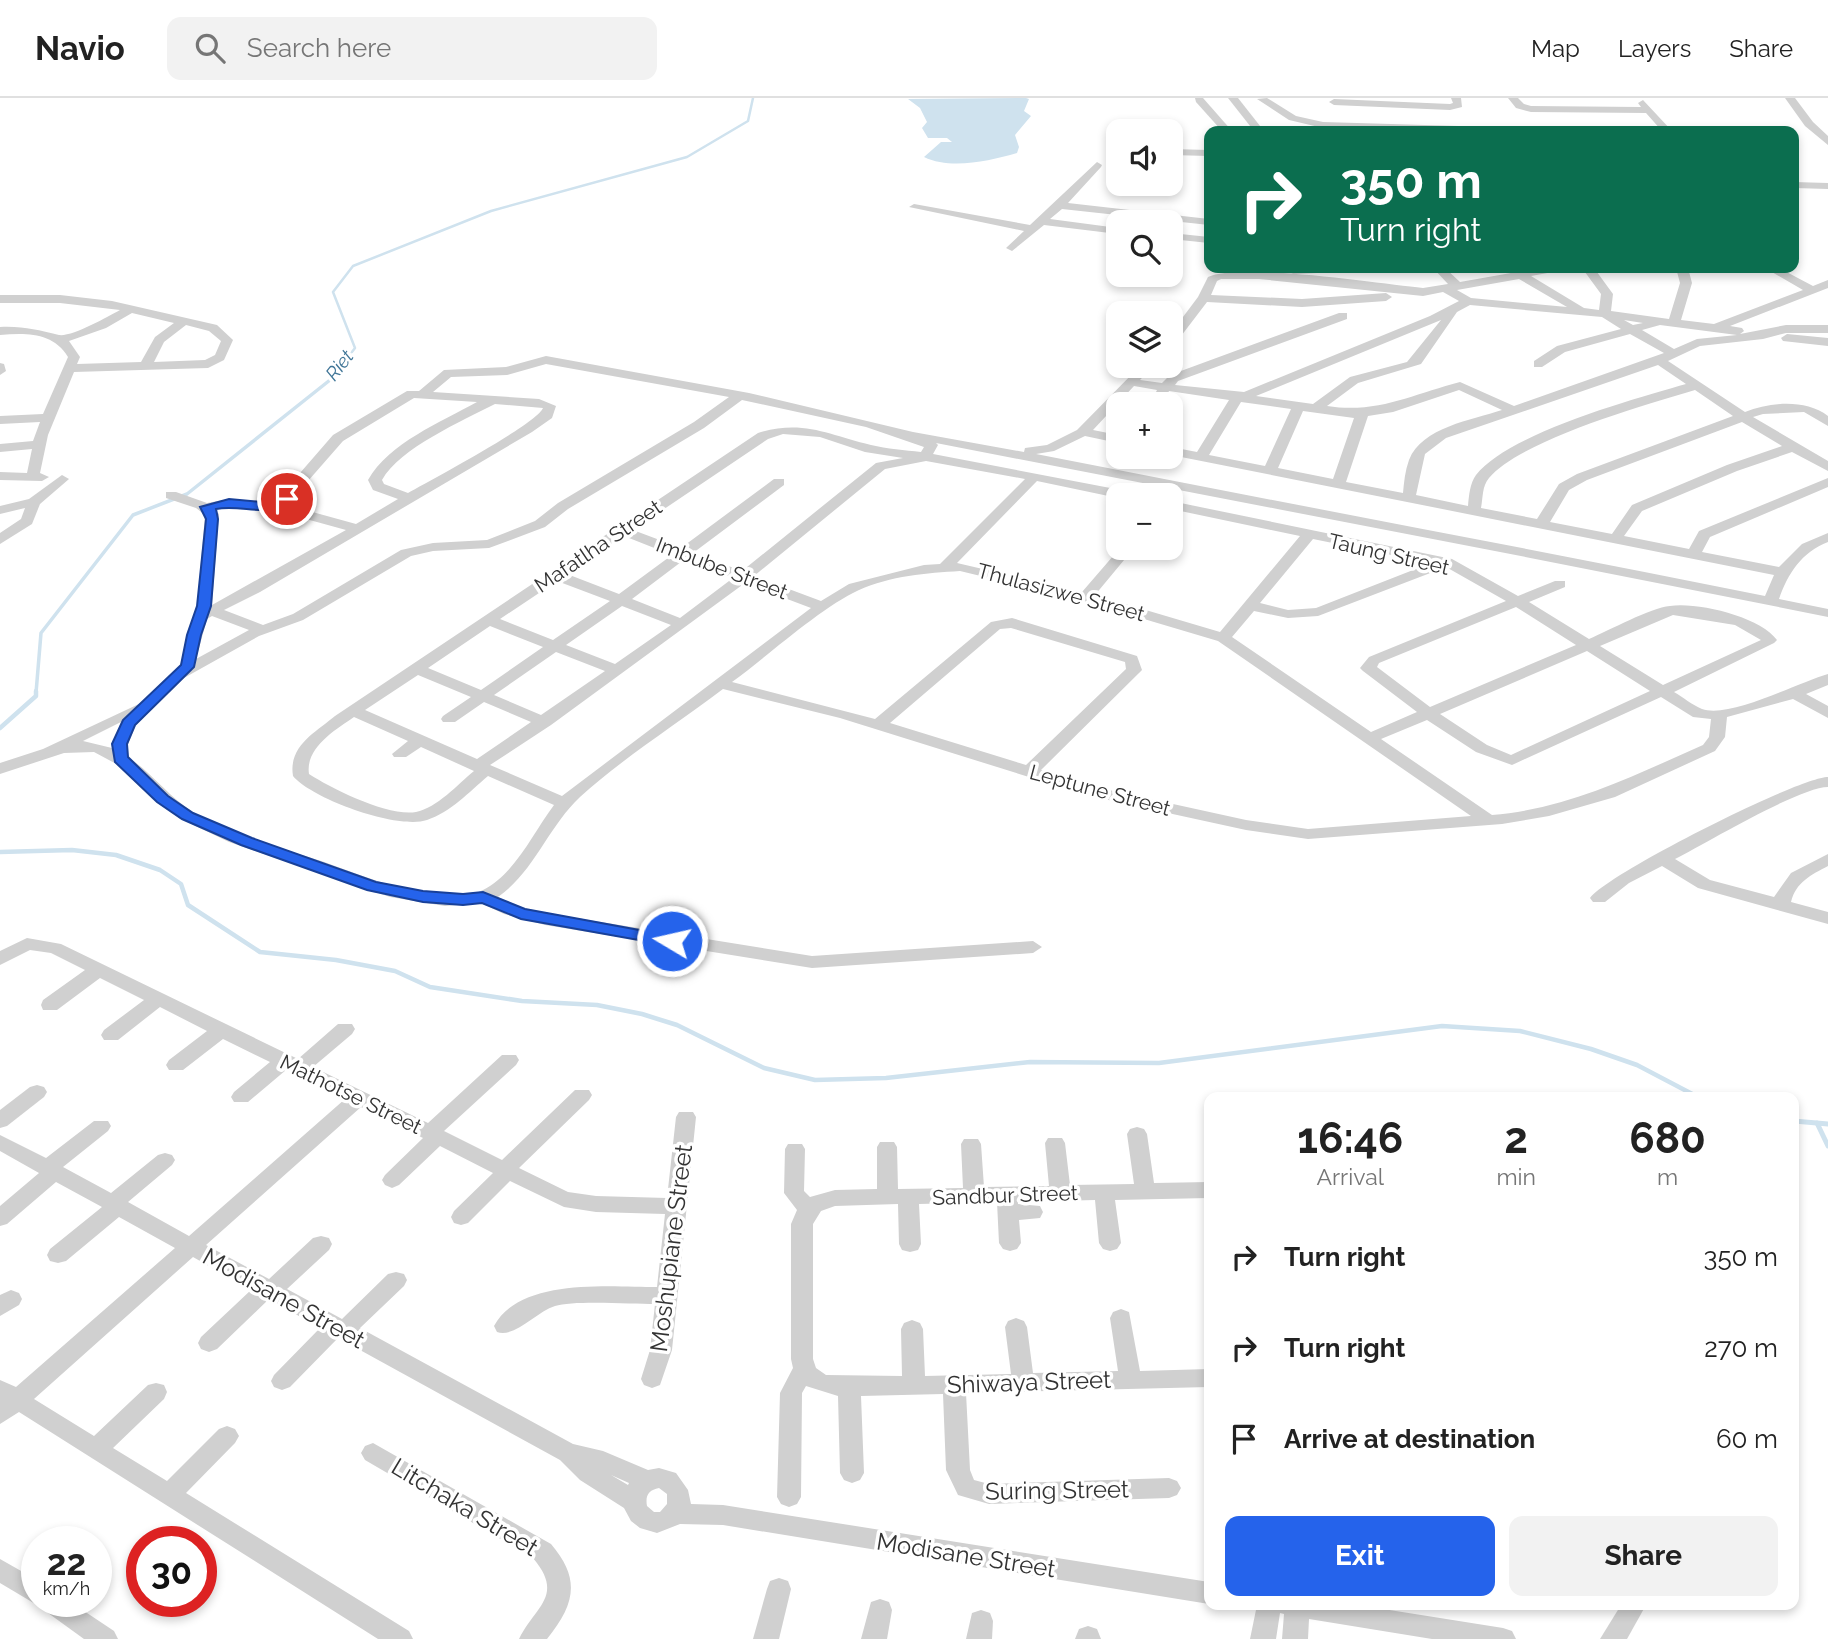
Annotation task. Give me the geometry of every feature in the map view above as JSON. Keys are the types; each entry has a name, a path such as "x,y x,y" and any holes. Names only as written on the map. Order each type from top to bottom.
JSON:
{"street":[{"path":"1233,98 1255,126"},
{"path":"1325,116 1347,98"},
{"path":"1262,99 1293,118 1450,107 1458,105 1457,98"},
{"path":"1513,98 1518,105 1527,108 1648,110"},
{"path":"1638,98 1662,126"},
{"path":"1790,98 1797,110 1828,142"},
{"path":"1199,100 1222,126"},
{"path":"1325,116 1400,126"},
{"path":"1183,152 1204,153"},
{"path":"1012,248 1097,165"},
{"path":"1799,185 1828,186"},
{"path":"1059,205 1204,221"},
{"path":"914,207 1036,225 1106,229"},
{"path":"1183,237 1204,239"},
{"path":"1259,276 1275,273"},
{"path":"1443,273 1452,288 1468,301"},
{"path":"1516,273 1586,312"},
{"path":"1204,298 1302,303 1381,298 1536,273"},
{"path":"1592,273 1607,294 1605,314"},
{"path":"1668,322 1686,283 1683,273"},
{"path":"1780,273 1812,290"},
{"path":"1183,325 1204,298 1213,279 1219,276 1259,276 1410,292"},
{"path":"1715,328 1828,284"},
{"path":"0,299 60,299 129,310 213,328 222,334 227,344 220,357 202,365 72,368"},
{"path":"1201,457 1242,396 1468,301 1605,314 1828,342"},
{"path":"60,340 102,325 129,310"},
{"path":"1317,408 1354,380 1411,365 1450,316 1451,310"},
{"path":"1605,314 1672,352"},
{"path":"1162,392 1174,377 1343,316"},
{"path":"146,365 159,340 184,321"},
{"path":"1538,364 1561,349 1668,322"},
{"path":"1409,496 1417,454 1425,443 1659,360 1697,343 1763,335 1786,329 1828,329"},
{"path":"0,331 38,331 60,340 72,353 72,368 59,387 37,444 33,476"},
{"path":"423,394 448,373 507,371 546,359 907,434 1006,450 1828,613"},
{"path":"1659,360 1743,417 1828,467"},
{"path":"1006,450 1049,449 1086,432 1134,378"},
{"path":"1130,382 1362,414 1460,386 1513,410"},
{"path":"1474,509 1481,478 1504,457 1531,444 1697,384"},
{"path":"206,614 527,429 550,410 547,404 539,403 412,394 338,438 278,507"},
{"path":"120,758 120,744 125,731 146,704 182,674 263,630 298,617 406,553 433,547 489,544 540,524 563,506 699,425 738,397"},
{"path":"409,498 378,487 374,480 377,472 405,450 492,400"},
{"path":"1270,470 1299,405"},
{"path":"1542,523 1564,487 1582,477 1761,410 1799,408 1813,411 1828,422"},
{"path":"1339,483 1362,414"},
{"path":"0,420 47,418"},
{"name":"Mafatlha Street","path":"482,768 432,811 411,818 330,792 300,776 299,758 302,752 415,668 753,441 772,433 793,430 821,433 870,449 925,457"},
{"path":"1086,432 1106,436"},
{"path":"907,434 931,445 925,457"},
{"path":"0,448 37,444"},
{"path":"1616,538 1637,508 1732,468 1793,447"},
{"path":"1183,453 1409,496 1782,572"},
{"path":"482,768 682,624 881,466 925,457 1106,491"},
{"path":"0,476 62,479 33,502 0,510"},
{"path":"945,567 1033,478"},
{"path":"449,719 621,600 779,482"},
{"path":"1693,554 1704,534 1828,482"},
{"path":"171,495 206,507 211,510 212,519 206,614 182,674"},
{"path":"0,540 27,521 33,502"},
{"path":"206,507 229,503 278,507 355,528"},
{"name":"Taung Street","path":"1183,508 1308,536 1447,562 1515,600 1660,692 1699,714 1718,715"},
{"path":"1396,553 1407,528"},
{"name":"Imbube Street","path":"621,530 822,607"},
{"path":"1223,638 1308,536"},
{"path":"1770,602 1782,572 1802,550 1828,537"},
{"path":"1085,597 1117,560"},
{"path":"1252,606 1288,614 1318,612 1447,562"},
{"name":"Thulasizwe Street","path":"483,897 506,882 564,803 822,607 854,587 945,567 982,570 1223,638 1488,820"},
{"path":"556,575 682,624"},
{"path":"1370,738 1430,712 1671,610 1753,625 1769,637 1765,644 1512,760 1493,755 1430,712 1369,670 1369,663 1560,583"},
{"path":"206,614 263,630"},
{"path":"489,620 617,670"},
{"path":"879,724 996,625 1012,623 1132,659 1133,670 1030,771"},
{"path":"415,668 545,722"},
{"path":"1718,715 1796,694 1828,679"},
{"name":"Leptune Street","path":"722,684 879,724 1117,797 1285,832 1331,834 1415,823 1488,820 1577,804 1673,765 1714,743 1718,715"},
{"path":"1796,694 1828,713"},
{"path":"0,769 49,752 146,704"},
{"path":"355,712 564,803"},
{"path":"400,754 419,740"},
{"path":"49,752 86,746 120,758 162,799 188,816 246,842 399,893 463,900 483,897 510,910 545,919 812,962 1033,947"},
{"path":"1599,898 1623,879 1786,795 1818,782 1828,782"},
{"path":"1663,859 1704,884 1828,918"},
{"path":"1781,907 1783,892 1798,873 1828,859"},
{"name":"Mathotse Street","path":"0,959 19,947 34,943 55,948 505,1171 578,1203 677,1206"},
{"path":"50,1005 98,970"},
{"path":"111,1035 158,999"},
{"path":"241,1097 345,1029"},
{"path":"176,1065 221,1030"},
{"path":"392,1180 509,1060"},
{"path":"0,1121 37,1093"},
{"path":"461,1217 582,1095"},
{"path":"359,1098 6,1401 95,1450 400,1639"},
{"name":"Moshupiane Street","path":"652,1379 661,1350 686,1117"},
{"path":"0,1218 101,1126"},
{"path":"1137,1134 1146,1192"},
{"name":"Modisane Street","path":"0,1143 568,1453 603,1461 649,1481 673,1483 678,1504"},
{"path":"1055,1143 1059,1193"},
{"path":"971,1144 974,1196"},
{"path":"887,1147 910,1244"},
{"path":"789,1497 791,1393 793,1384 806,1373 802,1230 807,1211 794,1193 795,1149"},
{"path":"58,1255 165,1160"},
{"name":"Sandbur Street","path":"807,1211 825,1199 974,1196 1007,1203 1059,1193 1204,1190"},
{"path":"1104,1192 1110,1243"},
{"path":"1010,1242 1007,1203 1033,1212"},
{"path":"209,1343 321,1244"},
{"path":"282,1381 396,1280"},
{"path":"505,1326 547,1298 667,1295"},
{"path":"1121,1318 1130,1379"},
{"path":"1016,1327 1023,1383"},
{"path":"912,1329 914,1385"},
{"name":"Shiwaya Street","path":"806,1373 825,1385 849,1387 1204,1378"},
{"name":"Suring Street","path":"954,1385 958,1470 961,1481 971,1491 1003,1495 1170,1488"},
{"path":"849,1387 852,1473"},
{"path":"95,1450 156,1392"},
{"path":"169,1495 227,1436"},
{"name":"Litchaka Street","path":"373,1453 542,1551 554,1562 560,1574 558,1599 552,1614 532,1639"},
{"name":"Modisane Street","path":"568,1453 588,1473 633,1501 637,1512 648,1520 662,1520 678,1504"},
{"path":"633,1501 638,1489 649,1481"},
{"name":"Modisane Street","path":"678,1504 723,1516 1204,1592"},
{"path":"0,1570 21,1584"},
{"path":"766,1639 779,1589"},
{"path":"874,1639 880,1610"},
{"path":"1263,1639 1268,1610"},
{"path":"1294,1610 1295,1639"},
{"path":"1325,1610 1503,1639"},
{"path":"1614,1639 1631,1610"},
{"path":"72,1617 105,1639"}],"water":[{"path":"908,99 1029,99 1024,111 1031,116 1015,135 1019,147 1017,153 958,164 924,157 941,142 952,142 947,138 928,138 922,128 927,122 920,108"}],"waterway":[{"name":"Riet","path":"345,361 355,348 333,292 353,266 491,211 687,157 748,121 753,98"},
{"name":"Riet","path":"36,693 41,633 133,515 187,494 330,380 346,359"},
{"name":"Riet","path":"0,728 36,696 36,693"},
{"path":"0,852 72,850 116,855 160,870 181,884 188,905 260,952 336,960 395,971 430,987 522,1001 597,1005 642,1014 677,1025 764,1068 815,1080 886,1078 1030,1062 1159,1063 1442,1026 1520,1031 1591,1049 1637,1065 1688,1092"},
{"path":"1799,1121 1817,1123"},
{"path":"1817,1123 1828,1124"},
{"path":"1817,1123 1828,1146"}],"route":[{"path":"287,499 275,508 239,503 206,507 211,510 212,519 204,606 194,635 191,656 182,674 146,704 129,723 121,738 120,758 162,799 188,816 246,842 373,886 423,897 463,900 483,897 503,908 521,913 672,941"}]}
